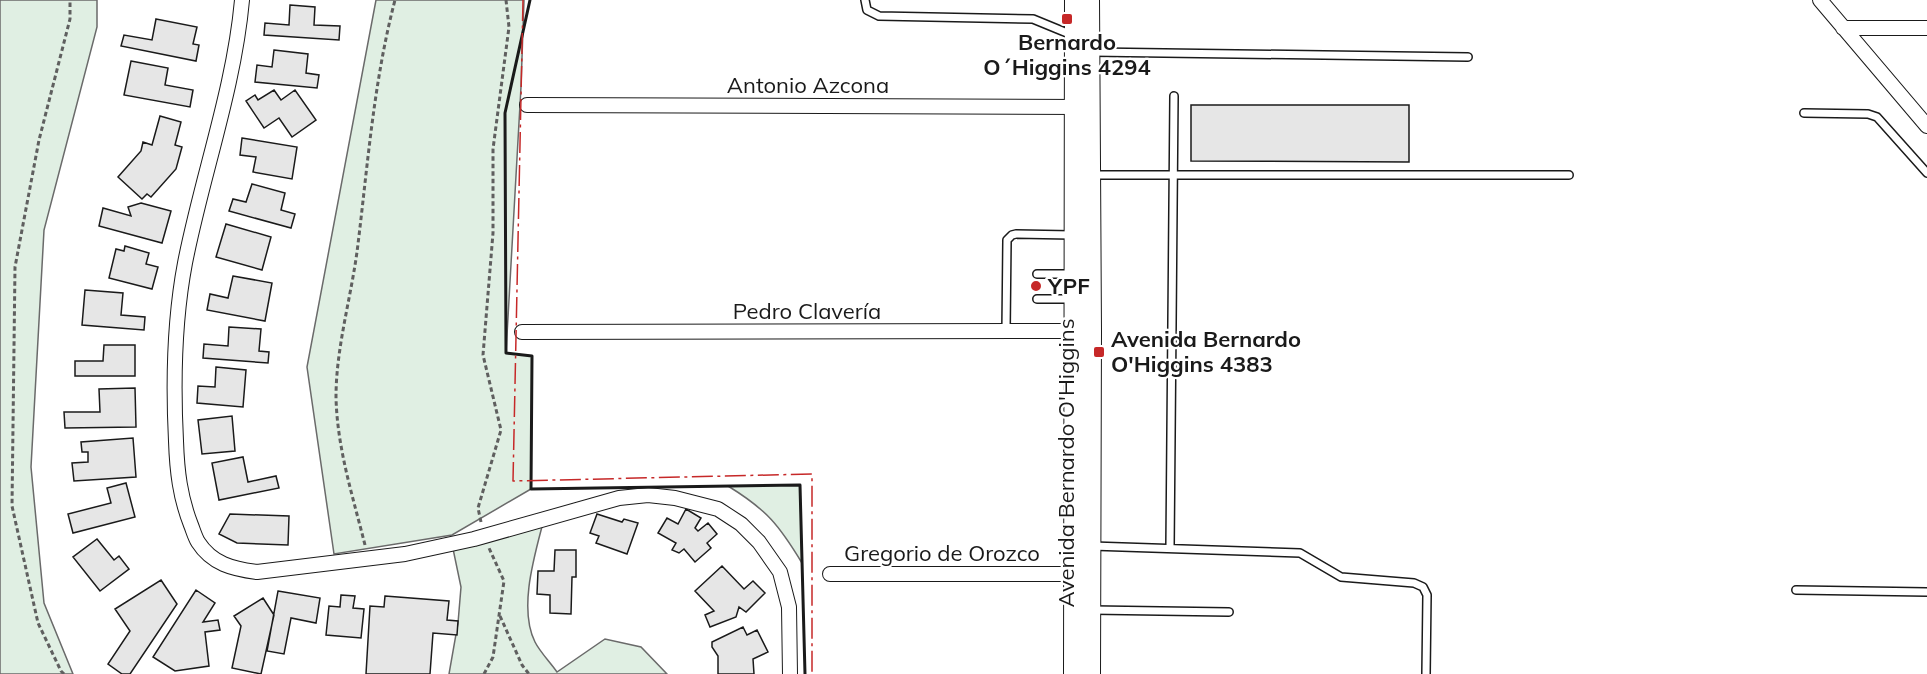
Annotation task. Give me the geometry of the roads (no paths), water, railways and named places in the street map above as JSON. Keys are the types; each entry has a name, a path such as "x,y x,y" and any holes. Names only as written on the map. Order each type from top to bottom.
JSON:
{"main road":[{"name":"Avenida Bernardo O'Higgins","path":"1074,674 1082,574 1083,331 1082,107 1080,47 1075,0"},
{"name":"Avenida Bernardo O'Higgins","path":"1080,47 1089,0"},
{"name":"Avenida Bernardo O'Higgins","path":"1082,175 1075,235 1075,299 1083,331 1090,546 1082,574 1090,610 1089,674"}],"street":[{"path":"242,0 236,44 185,264 179,311 174,396 178,479 185,509 198,542 215,559 233,569 257,572 405,554 483,536 619,498 648,495 675,498 718,509 741,524 759,542 780,572 789,607 790,674"},
{"path":"1820,0 1927,126"},
{"path":"1843,28 1927,28"},
{"name":"Antonio Azcona","path":"527,105 1082,107"},
{"name":"Pedro Clavería","path":"522,332 1083,331"},
{"name":"Gregorio de Orozco","path":"830,574 1082,574"}],"lane":[{"path":"865,0 867,10 879,16 1033,19 1080,47 1468,57"},
{"path":"1170,548 1174,96"},
{"path":"1804,113 1868,114 1877,117 1927,173"},
{"path":"1082,175 1569,175"},
{"path":"1006,331 1006,244 1012,235 1075,235"},
{"path":"1006,274 1014,274"},
{"path":"1037,274 1075,274"},
{"path":"1006,299 1015,299"},
{"path":"1037,299 1075,299"},
{"path":"1090,546 1300,553 1341,577 1414,583 1423,587 1427,595 1426,674"},
{"path":"1796,590 1927,592"},
{"path":"1090,610 1229,612"}],"place":[{"name":"Bernardo O´Higgins 4294","path":"1067,19"},
{"name":"YPF","path":"1036,286"},
{"name":"Avenida Bernardo O'Higgins 4383","path":"1099,352"}]}
